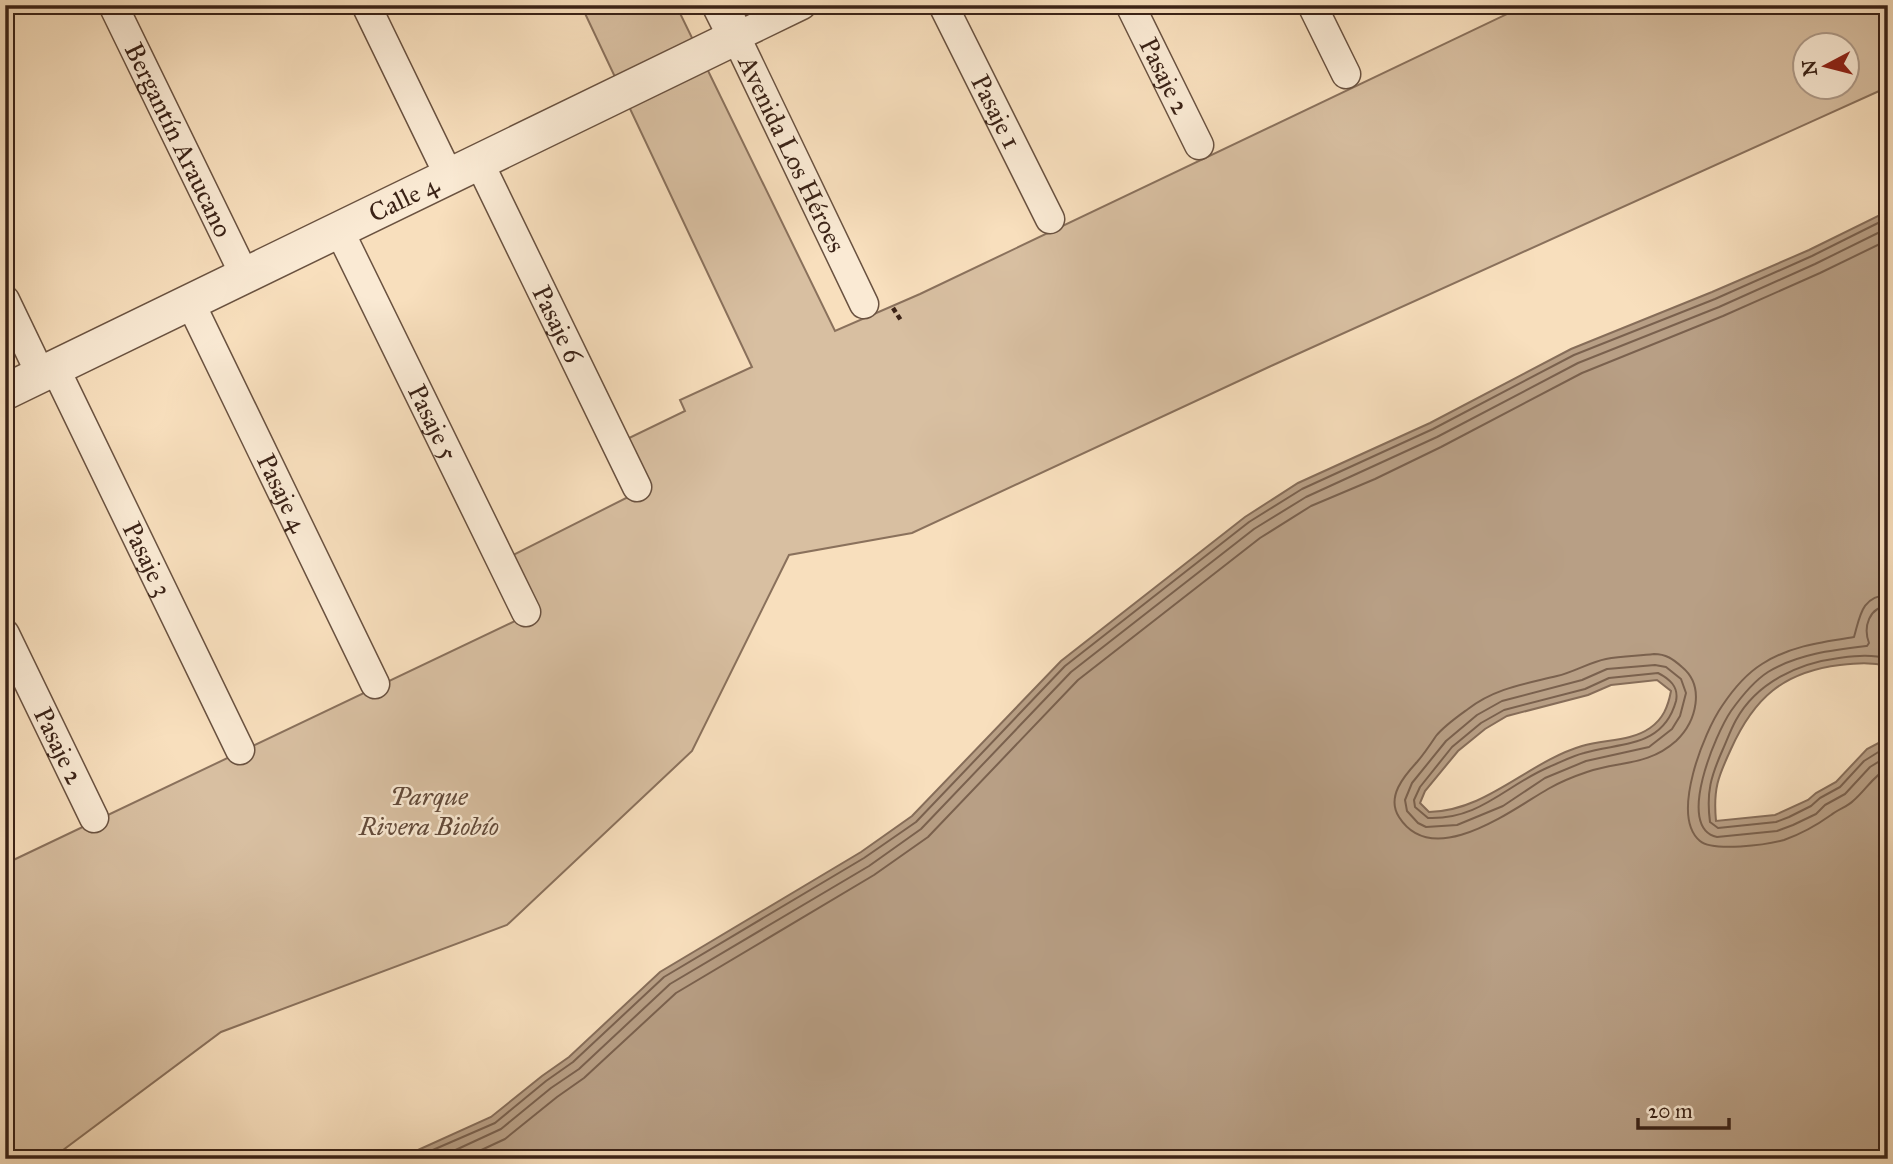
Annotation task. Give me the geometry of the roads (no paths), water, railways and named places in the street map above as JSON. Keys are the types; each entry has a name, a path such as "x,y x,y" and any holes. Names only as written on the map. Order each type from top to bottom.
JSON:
{"street":[{"name":"Bergantín Araucano","path":"113,5 244,276"},
{"name":"Pasaje 6","path":"366,5 464,169 637,488"},
{"name":"Avenida Los Héroes","path":"720,5 864,304"},
{"name":"Calle 4","path":"5,392 802,5"},
{"name":"Pasaje 1","path":"943,5 1050,219"},
{"name":"Pasaje 2","path":"1130,5 1199,145"},
{"path":"1312,5 1346,74"},
{"name":"Pasaje 5","path":"339,230 526,612"},
{"name":"Pasaje 3","path":"5,300 48,371 240,750"},
{"name":"Pasaje 4","path":"190,302 375,684"},
{"name":"Pasaje 2","path":"5,634 94,818"}],"water":[{"path":"1888,211 1888,612 1881,633 1888,634 1888,666 1858,663 1820,669 1802,674 1773,690 1750,715 1726,759 1716,792 1715,810 1716,821 1775,815 1808,800 1836,782 1867,749 1888,738 1888,1159 387,1159 418,1150 491,1117 569,1057 660,972 861,852 912,816 1061,661 1245,517 1298,483 1430,423 1571,349 1809,250","holes":["1657,680 1671,691 1662,717 1642,733 1562,753 1470,804 1429,812 1420,803 1425,791 1458,751 1485,729 1507,716 1588,695 1611,685"]}],"park label":[{"name":"Parque Rivera Biobío","path":"429,811"}]}
